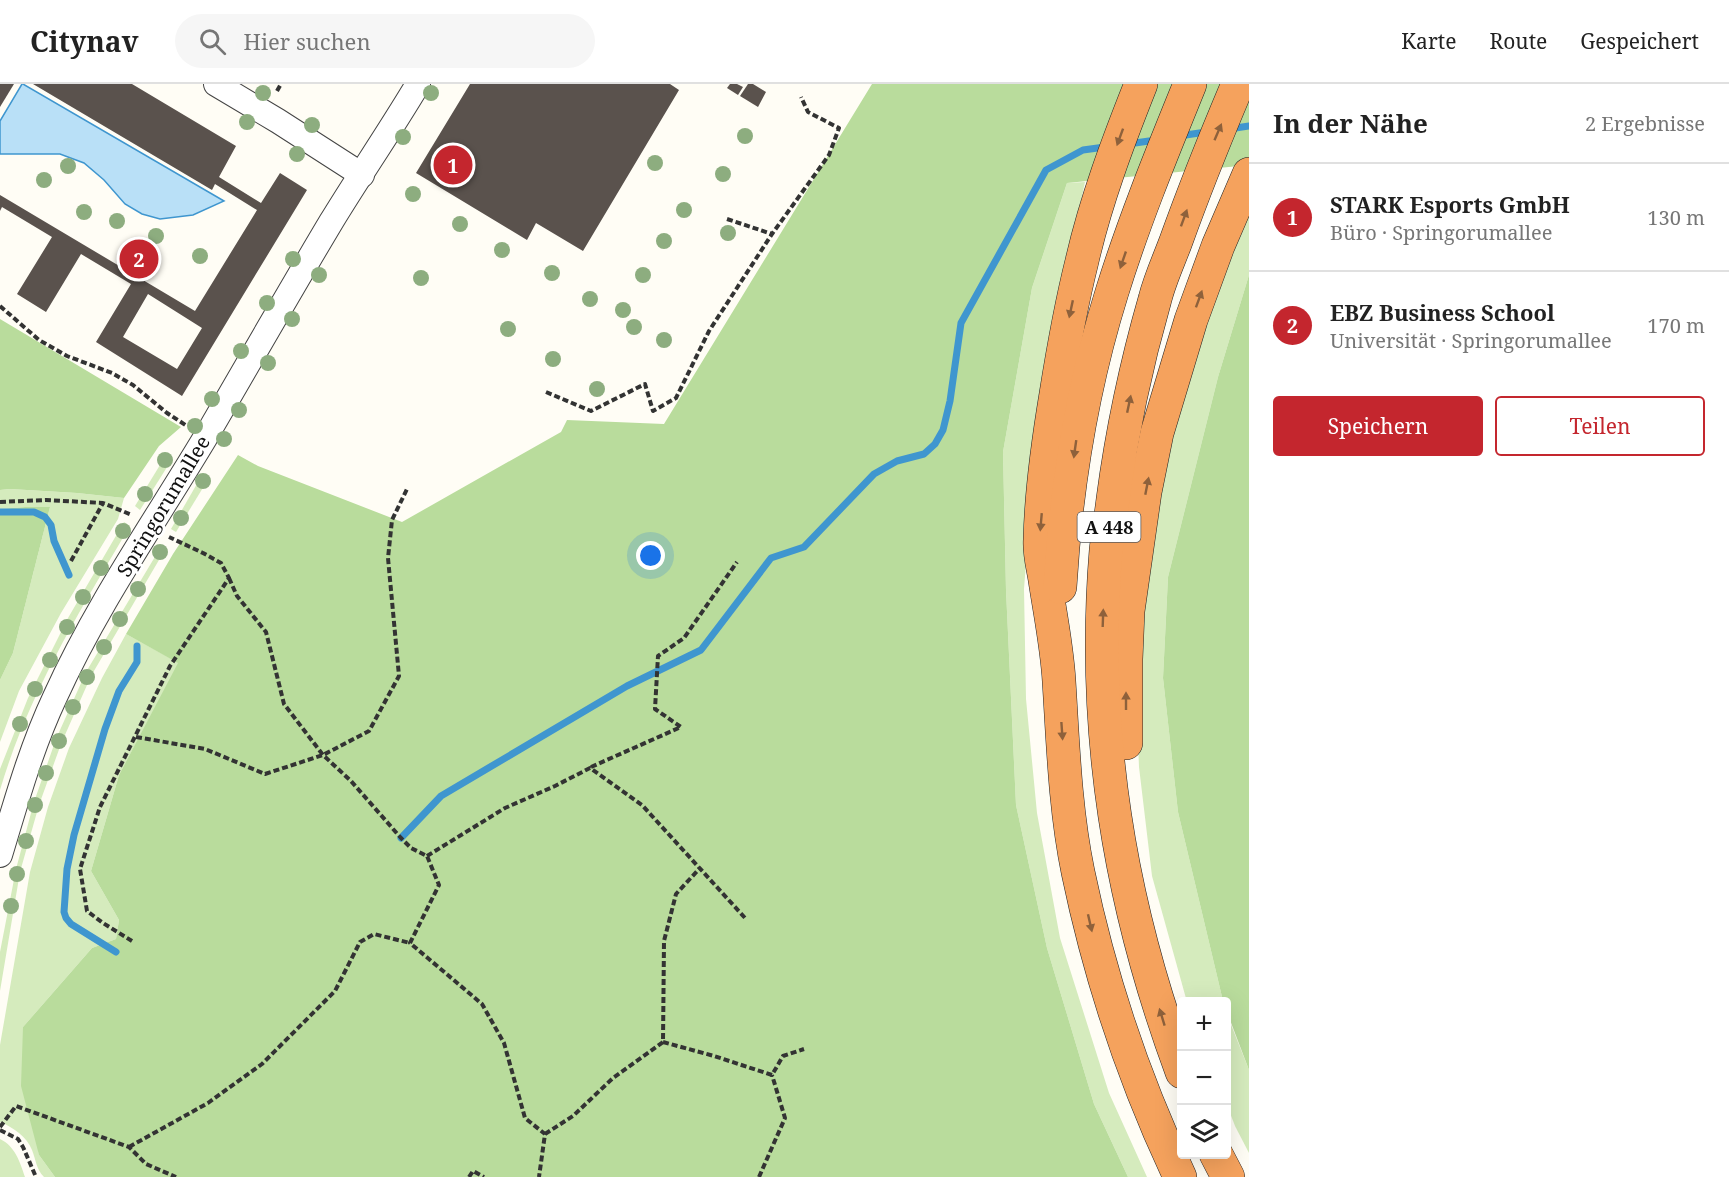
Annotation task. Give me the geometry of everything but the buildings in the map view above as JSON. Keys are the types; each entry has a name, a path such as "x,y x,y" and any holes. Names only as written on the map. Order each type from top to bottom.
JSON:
{"highway":[{"path":"1058,672 1040,543 1048,443 1067,328 1082,259 1120,136 1141,84"},
{"name":"A 448","path":"1180,1177 1140,1086 1100,965 1078,870 1067,794 1058,672 1063,541 1077,436 1096,348 1111,293 1149,185 1190,84"},
{"name":"A 448","path":"1177,1059 1143,957 1126,885 1114,813 1103,710 1102,651 1106,549 1120,448 1135,375 1156,296 1198,179 1238,84"},
{"path":"1126,885 1128,611 1145,492 1157,433 1191,320 1218,246 1249,174"},
{"path":"1218,1159 1228,1177"}],"street":[{"path":"216,84 362,175"},
{"name":"Springorumallee","path":"0,855 24,775 54,698 90,629 332,221 418,84"}],"path":[{"path":"277,91 281,84"},
{"path":"546,392 591,411 645,384 653,411 676,398 709,331 772,234 829,154 839,128 808,112 801,97"},
{"path":"727,219 772,234"},
{"path":"0,306 39,340 67,356 112,373 133,385 204,439"},
{"path":"136,737 205,749 265,774 323,754 369,730 399,676 388,558 392,520 408,487"},
{"path":"0,502 46,500 104,503 126,512 175,541 203,552 221,563 237,596 266,632 284,704 323,754 351,781 411,848 427,856 439,885 410,944"},
{"path":"70,561 104,503"},
{"path":"427,856 506,808 681,727 655,709 658,656 684,638 737,562"},
{"path":"132,941 87,911 80,869 100,807 171,666 229,578"},
{"path":"590,768 642,805 746,919"},
{"path":"663,1042 664,941 675,894 700,868"},
{"path":"129,1147 208,1103 262,1064 335,991 360,942 374,934 410,944 482,1005 504,1043 525,1118 545,1134"},
{"path":"663,1042 772,1075"},
{"path":"539,1177 545,1134 573,1116 613,1078 663,1042"},
{"path":"759,1177 785,1118 772,1075 783,1056 804,1049"},
{"path":"36,1177 18,1139 0,1128 16,1106 129,1147 146,1164 176,1177"},
{"path":"469,1177 473,1172 484,1177"}],"green space":[{"path":"872,84 1249,84 1249,165 1067,183 1032,288 1003,452 1006,590 1016,805 1047,948 1094,1104 1128,1177 55,1177 39,1155 21,1086 23,1027 92,948 116,939 119,920 91,871 119,775 178,663 126,634 173,554 238,455 258,466 402,522 561,432 567,420 664,424"},
{"path":"1085,182 1053,333 1035,446 1024,589 1026,699 1037,813 1060,938 1109,1093 1147,1177 1128,1177 1094,1104 1047,948 1016,805 1006,590 1003,452 1032,288 1067,183"},
{"path":"1249,212 1249,275 1218,377 1168,577 1163,678 1178,812 1222,997 1186,997 1152,876 1139,767 1135,668 1139,616 1172,430 1210,312"},
{"path":"1249,275 1249,1070 1231,1023 1231,997 1222,997 1178,812 1163,678 1168,577 1218,377"},
{"path":"0,319 181,427 159,446 124,498 77,493 0,490"},
{"path":"170,455 169,464 140,510 135,506 160,465"},
{"path":"204,477 204,486 176,532 171,529 198,482"},
{"path":"0,490 124,498 118,519 61,613 19,691 0,742 0,680 13,653 50,507 0,509"},
{"path":"50,507 13,653 0,680 0,509"},
{"path":"124,522 130,526 74,621 40,687 25,720 0,790 0,769 28,698 68,618"},
{"path":"162,545 166,548 91,676 61,744 39,805 20,872 0,991 0,952 16,869 34,802 56,739 86,672"},
{"path":"126,634 179,663 119,775 91,871 119,920 116,939 92,948 23,1027 39,1155 55,1177 44,1177 27,1141 15,1130 0,1122 0,1045 30,872 48,807 69,748"},
{"path":"1231,1025 1249,1070 1249,1153 1231,1116"},
{"path":"0,1139 13,1150 25,1177 0,1177"}],"water":[{"path":"22,84 224,201 193,215 160,219 142,214 125,204 104,180 84,163 60,154 0,154 0,121"}],"waterway":[{"path":"1229,129 1249,126"},
{"path":"1179,136 1206,132"},
{"path":"1128,144 1156,140"},
{"path":"401,838 441,796 627,686 701,650 771,558 804,547 874,474 897,461 924,454 935,444 943,430 950,401 961,323 1046,170 1083,150 1105,147"},
{"path":"0,512 34,512 45,517 51,525 54,541 69,575"},
{"path":"116,952 71,924 64,912 67,869 74,835 105,729 119,691 137,662 137,646"}],"place":[{"name":"STARK Esports GmbH","path":"453,165"},
{"name":"EBZ Business School","path":"139,259"}]}
